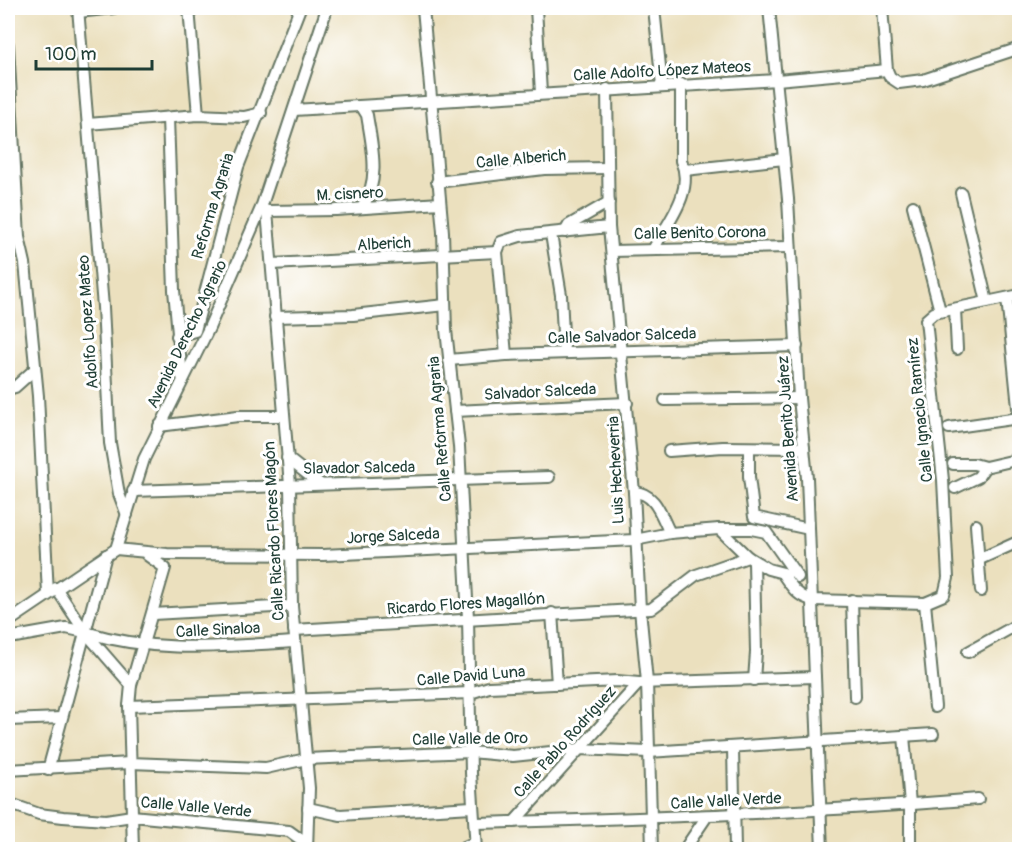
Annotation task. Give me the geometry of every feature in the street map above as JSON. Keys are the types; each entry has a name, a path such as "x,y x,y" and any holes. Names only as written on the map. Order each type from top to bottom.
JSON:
{"street":[{"path":"78,10 114,8"},
{"path":"189,8 198,115"},
{"name":"Reforma Agraria","path":"195,331 238,167 261,113 300,8"},
{"name":"Avenida Derecho Agrario","path":"116,549 128,516 133,490 159,426 264,210 327,8"},
{"name":"Calle Reforma Agraria","path":"423,8 444,256 449,360 461,480 462,548 468,618 472,807 476,846"},
{"path":"536,8 541,93"},
{"path":"654,8 662,86"},
{"name":"Avenida Benito Juárez","path":"769,8 784,159 804,448 813,600 822,849"},
{"path":"882,8 887,70 895,82 907,84 1020,48"},
{"name":"Adolfo Lopez Mateo","path":"78,10 103,307 110,443 119,494 128,516"},
{"path":"8,45 19,237 25,262 52,591 132,685"},
{"name":"Calle Adolfo López Mateos","path":"294,110 431,103 681,84 777,80 887,70"},
{"path":"654,248 685,190 685,170 681,161 681,84"},
{"name":"Luis Hecheverria","path":"607,89 609,227 623,352 634,492 652,849"},
{"path":"362,107 367,115 375,173 370,195 362,208"},
{"path":"88,124 198,115 244,117 261,113"},
{"path":"168,118 177,336 182,377"},
{"path":"685,170 784,159"},
{"name":"Calle Alberich","path":"437,182 544,170 608,168"},
{"path":"961,193 987,302"},
{"path":"565,232 569,225 609,202"},
{"name":"M. cisnero","path":"264,210 362,208 440,203"},
{"path":"914,206 940,311 1020,294"},
{"name":"Calle Ricardo Flores Magón","path":"264,210 272,264 290,485 292,606 306,759 307,846"},
{"name":"Calle Benito Corona","path":"499,247 519,236 609,227"},
{"path":"551,234 561,295 564,353"},
{"path":"499,247 506,355"},
{"name":"Alberich","path":"272,264 444,256 499,247"},
{"name":"Calle Benito Corona","path":"612,250 789,247"},
{"path":"949,428 1019,423 1007,298"},
{"path":"275,317 352,315 445,305"},
{"path":"955,309 957,349"},
{"name":"Calle Ignacio Ramírez","path":"925,603 944,595 948,578 944,480 926,326 930,314 940,311"},
{"path":"177,336 208,328"},
{"name":"Calle Salvador Salceda","path":"449,360 506,355 797,346"},
{"path":"8,389 15,387 34,370"},
{"path":"665,400 799,398"},
{"name":"Salvador Salceda","path":"455,411 627,403"},
{"path":"159,426 238,416 283,416"},
{"path":"749,448 749,477 754,517 798,577"},
{"path":"669,451 804,448"},
{"path":"287,458 320,484"},
{"path":"953,464 974,464 985,467 1020,459"},
{"path":"956,488 978,477 985,467"},
{"name":"Slavador Salceda","path":"133,490 549,477"},
{"path":"634,492 645,493 652,499 670,533"},
{"path":"754,517 809,529"},
{"path":"976,525 981,591"},
{"path":"719,529 751,559 782,573 812,580"},
{"name":"Jorge Salceda","path":"116,549 144,553 323,555 635,540 670,533 719,529 766,532"},
{"path":"980,559 1020,541"},
{"path":"8,621 116,549"},
{"path":"133,849 129,706 132,685 165,568 144,553"},
{"path":"48,770 106,555"},
{"path":"640,609 656,607 680,585 710,568 751,559"},
{"path":"751,559 756,652 754,680"},
{"path":"782,573 803,598 925,603 935,707"},
{"path":"852,600 855,697"},
{"path":"153,614 292,606"},
{"name":"Ricardo Flores Magallón","path":"295,636 468,618 640,609"},
{"path":"552,614 557,684"},
{"path":"968,652 1020,623"},
{"name":"Calle Sinaloa","path":"8,635 15,638 66,628 143,646 174,648 295,636"},
{"name":"Calle David Luna","path":"129,706 300,702 470,693 489,687 616,681 815,677"},
{"name":"Calle Pablo Rodríguez","path":"514,822 643,682"},
{"path":"8,720 61,718"},
{"name":"Calle Valle de Oro","path":"8,770 48,770 130,763 266,768 306,759 471,752 513,756 579,749 648,752 933,734"},
{"path":"904,736 910,804 910,849"},
{"path":"733,748 735,849"},
{"name":"Calle Valle Verde","path":"475,823 651,820 822,811 978,799"},
{"name":"Calle Valle Verde","path":"8,803 39,814 63,817 106,820 132,816 289,831 307,846"},
{"path":"308,808 339,815 472,807"},
{"path":"684,849 707,816"},
{"path":"458,849 476,846"}]}
